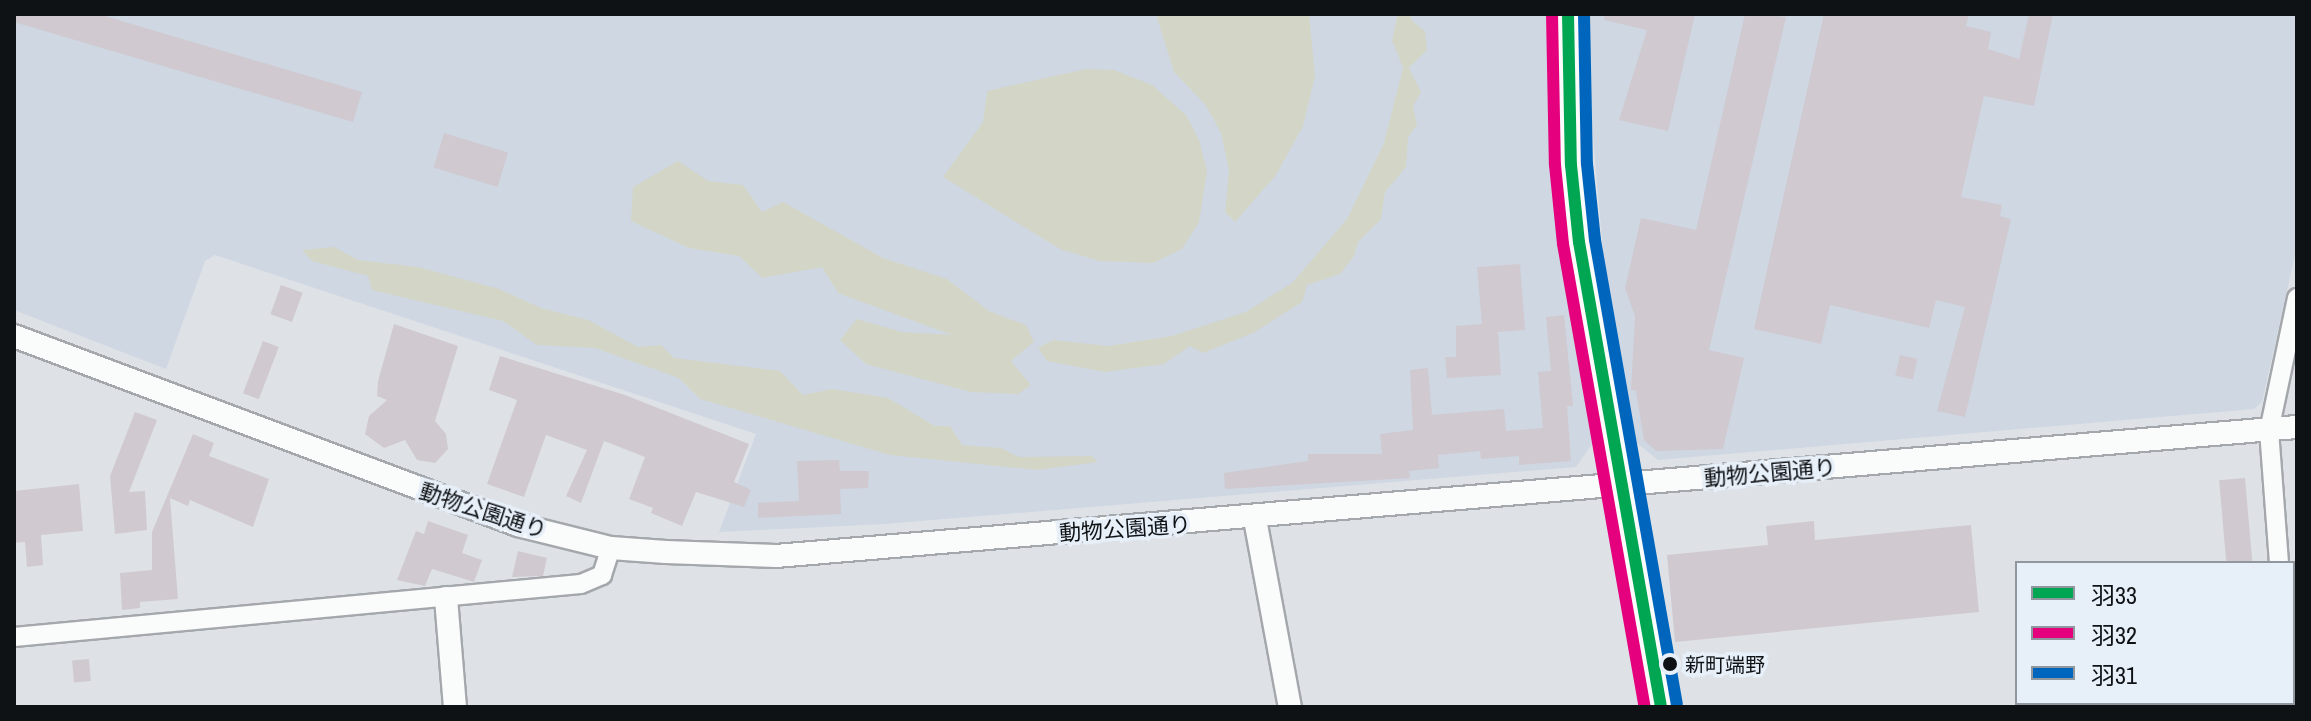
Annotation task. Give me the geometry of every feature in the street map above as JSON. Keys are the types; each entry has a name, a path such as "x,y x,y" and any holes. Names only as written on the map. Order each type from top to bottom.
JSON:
{"street":[{"path":"1568,14 1572,181 1620,486 1661,707"},
{"path":"2279,561 2269,431 2297,298"},
{"name":"動物公園通り","path":"14,336 395,483 518,525 611,548 776,556 1255,519 2297,427"},
{"path":"1255,519 1290,707"},
{"path":"14,637 581,584 602,575 611,548"},
{"path":"446,598 455,707"}],"shaded area":[{"path":"14,14 1546,14 1551,188 1592,444 1576,467 884,524 719,532 756,434 215,255 205,261 166,369 14,310"},
{"path":"1156,14 1309,14 1315,76 1303,126 1276,175 1235,222 1225,212 1229,170 1221,133 1205,104 1174,72"},
{"path":"1398,14 1411,14 1411,20 1425,31 1427,50 1409,68 1421,92 1413,106 1417,125 1408,137 1406,167 1385,192 1381,219 1358,242 1354,256 1340,274 1307,285 1302,302 1253,333 1203,353 1190,346 1164,364 1105,372 1047,361 1038,348 1053,340 1108,346 1172,336 1246,312 1292,283 1347,219 1384,143 1403,68 1392,40"},
{"path":"1590,14 2297,14 2297,246 2262,402 2254,409 1658,460 1637,443 1603,251 1590,102"},
{"path":"1086,69 1114,70 1152,85 1186,115 1199,140 1207,171 1199,222 1182,249 1153,263 1099,261 1060,249 943,177 983,122 987,91"},
{"path":"678,161 708,181 743,185 762,212 783,202 883,258 947,279 989,311 1026,325 1034,342 1011,361 1031,385 1018,394 971,392 866,364 840,340 857,319 902,332 952,335 838,293 822,267 762,278 739,256 689,248 631,221 633,187"},
{"path":"334,247 358,260 418,267 499,289 541,308 588,320 638,347 661,345 674,358 780,371 803,395 832,389 888,398 935,426 950,426 962,445 1001,448 1019,457 1092,456 1098,462 1037,470 890,455 700,399 679,378 595,348 537,345 503,321 372,290 368,276 312,261 302,250"}],"building":[{"path":"14,14 98,14 362,92 353,122 14,22"},
{"path":"1605,14 1695,14 1668,131 1619,120 1647,30 1604,20"},
{"path":"1745,14 1786,17 1709,350 1744,358 1723,449 1656,451 1644,440 1636,391 1631,390 1635,316 1625,288 1641,218 1696,230"},
{"path":"1824,14 1969,14 1966,26 1991,32 1988,49 2019,59 2029,14 2053,14 2034,106 1984,96 1961,197 2002,205 2000,216 2011,219 1965,417 1937,411 1965,307 1936,300 1929,328 1830,305 1821,344 1754,329"},
{"path":"444,133 508,153 498,187 433,167"},
{"path":"1520,264 1525,330 1498,332 1501,375 1447,378 1445,357 1456,357 1456,326 1482,324 1477,267"},
{"path":"281,285 303,293 292,322 270,314"},
{"path":"1564,315 1573,406 1567,406 1571,461 1519,465 1519,456 1481,459 1480,451 1438,455 1439,468 1409,471 1410,478 1225,489 1224,473 1308,461 1308,454 1382,454 1380,434 1413,430 1410,370 1428,368 1432,415 1504,409 1506,431 1543,428 1538,372 1551,371 1546,317"},
{"path":"394,324 458,346 435,421 446,434 448,449 435,463 417,460 405,440 384,448 365,434 369,416 387,400 377,396 378,381"},
{"path":"263,341 279,347 259,399 243,393"},
{"path":"1900,355 1918,359 1913,380 1895,375"},
{"path":"500,356 625,395 749,444 734,482 751,490 744,507 696,492 682,526 651,513 653,508 629,499 645,457 604,441 581,503 566,496 587,450 546,435 524,497 487,484 517,400 489,390"},
{"path":"135,412 157,420 129,492 145,491 147,530 115,534 110,476"},
{"path":"193,434 214,443 209,456 269,479 253,527 190,500 188,506 170,498 178,599 140,602 140,608 122,610 120,573 152,570 152,532"},
{"path":"839,460 840,471 869,471 868,488 840,489 841,514 758,518 758,503 799,501 797,461"},
{"path":"2245,478 2252,561 2226,561 2219,480"},
{"path":"79,484 83,531 41,535 43,565 27,567 25,542 14,543 14,491"},
{"path":"428,521 468,535 462,553 482,560 474,582 432,569 425,586 397,580 416,531 424,534"},
{"path":"1814,521 1815,540 1971,525 1979,612 1675,642 1667,555 1768,545 1766,526"},
{"path":"518,551 547,558 543,576 512,577"},
{"path":"89,659 91,681 74,682 72,660"}],"transit line":[{"name":"羽32","path":"1552,14 1555,165 1563,244 1645,707"},
{"name":"羽33","path":"1568,14 1571,165 1579,242 1661,707"},
{"name":"羽31","path":"1584,14 1587,164 1595,240 1677,704"}],"place":[{"name":"新町端野","path":"1670,664"}]}
